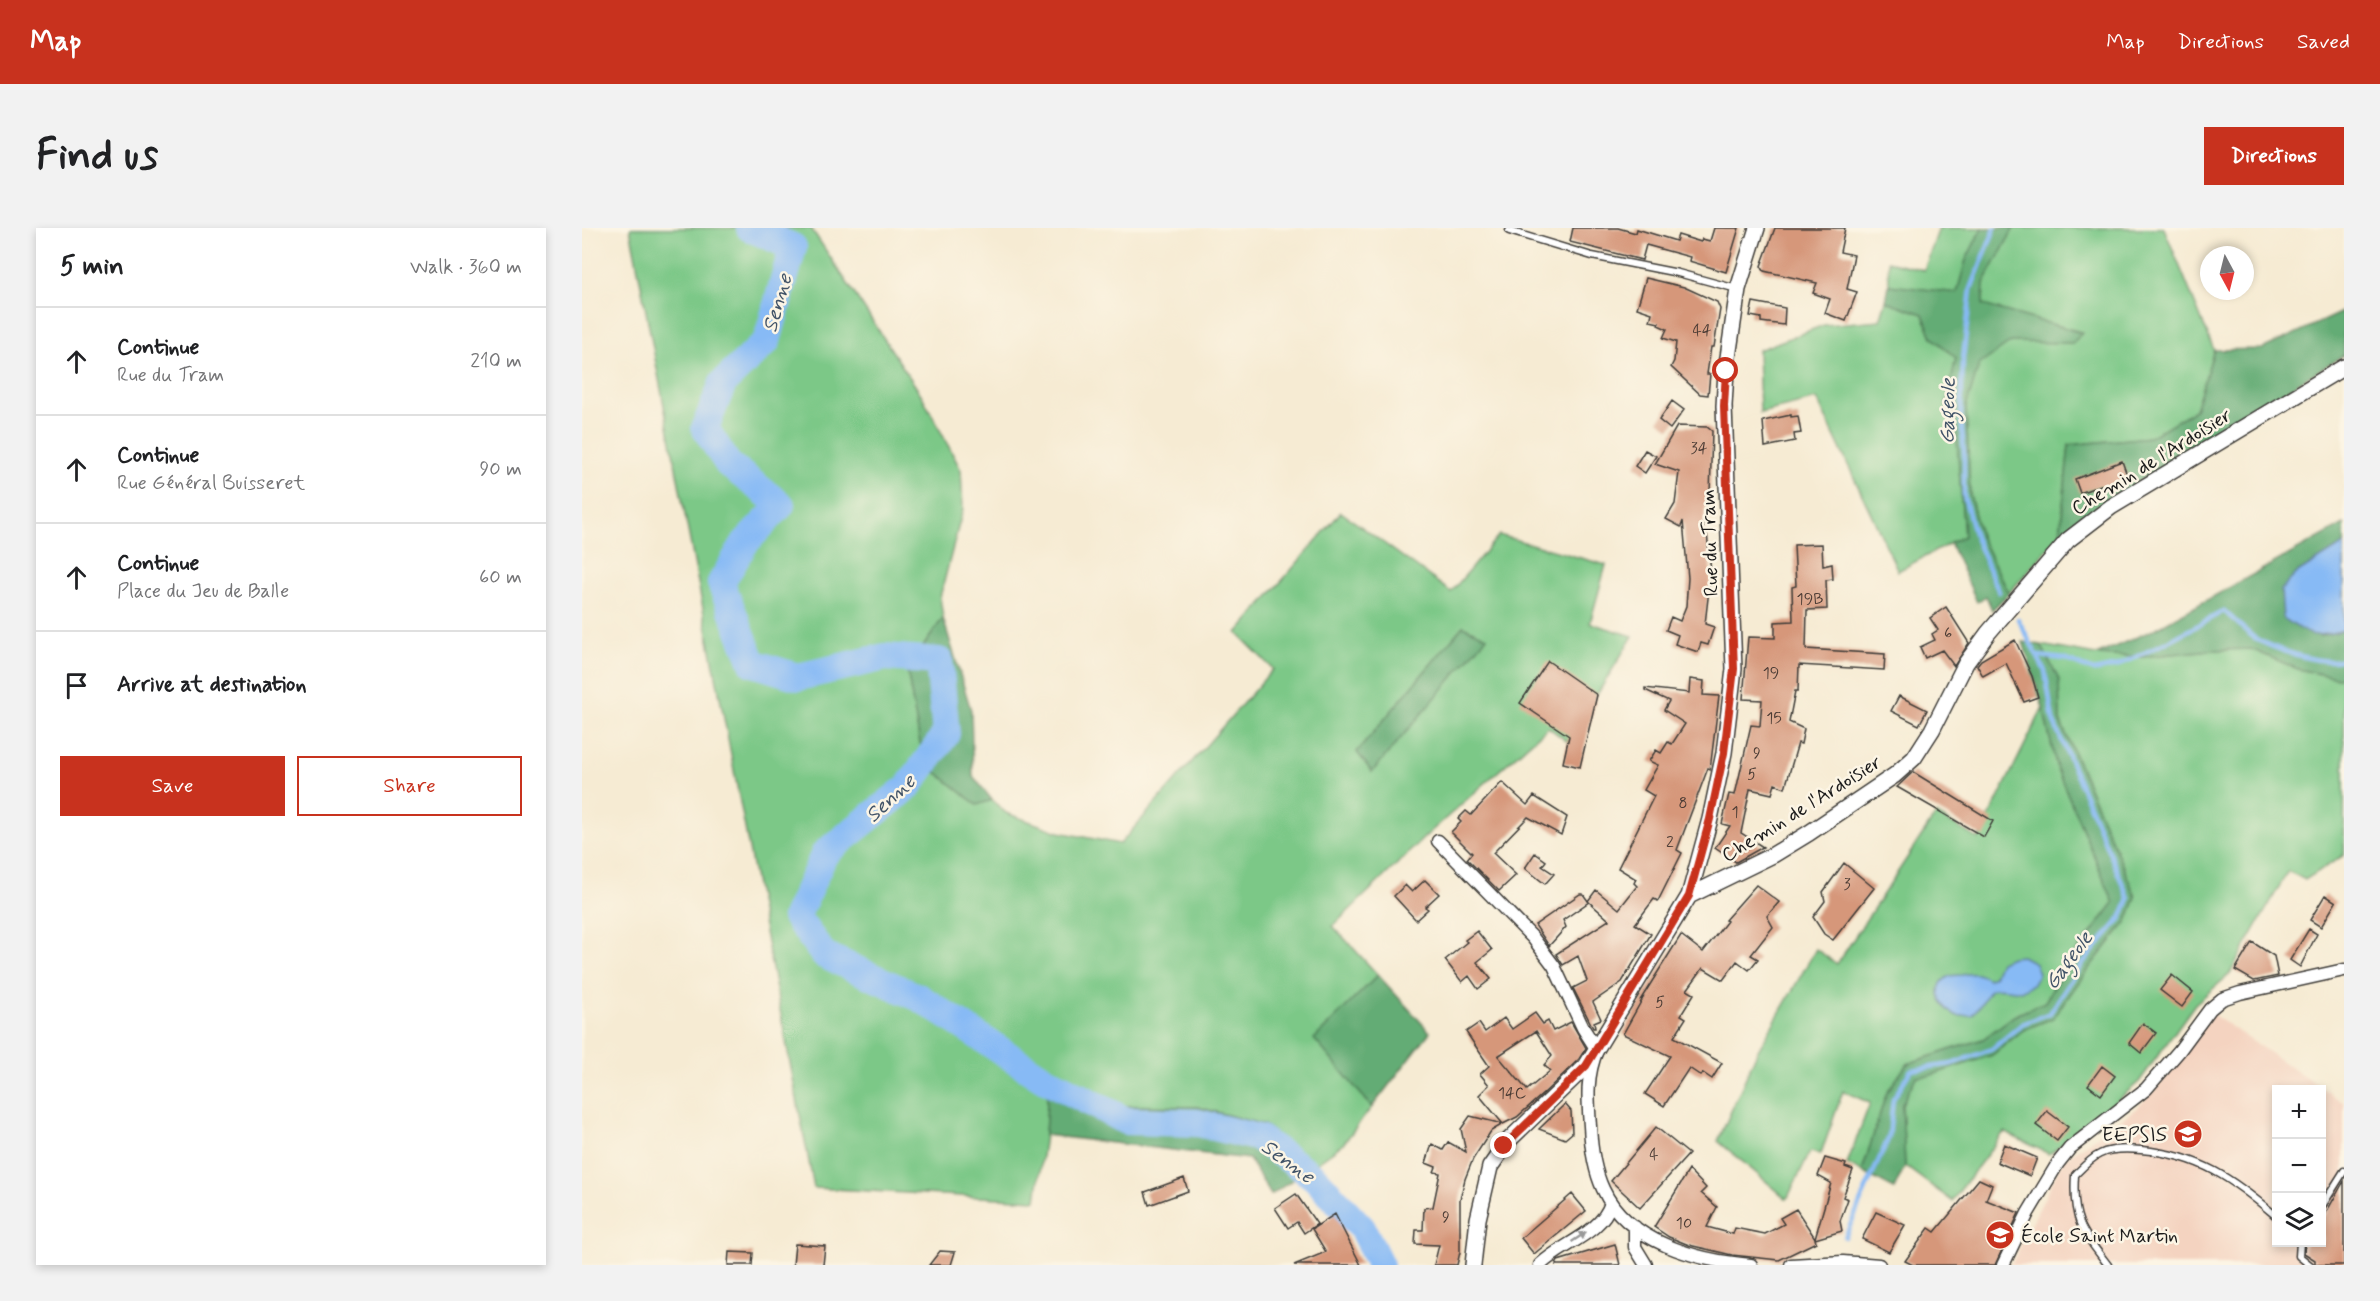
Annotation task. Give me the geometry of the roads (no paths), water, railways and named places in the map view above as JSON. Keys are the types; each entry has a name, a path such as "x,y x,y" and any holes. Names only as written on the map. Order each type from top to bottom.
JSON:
{"street":[{"name":"Rue du Tram","path":"1473,1265 1478,1219 1490,1167 1509,1140 1586,1066 1689,896 1710,819 1724,753 1734,669 1724,406 1726,371 1738,289 1757,228"},
{"name":"Chemin de l'Ardoisier","path":"1689,896 1773,855 1895,775 1914,758 1932,730 1966,663 1988,633 2068,540 2111,507 2344,367"},
{"path":"1438,841 1533,938 1554,966 1583,1028 1597,1050 1590,1066 1587,1084 1590,1136 1600,1182 1611,1203 1623,1218 1664,1244 1710,1259 1751,1265"},
{"path":"2003,1265 2028,1213 2058,1163 2070,1148 2146,1089 2179,1051 2210,1009 2222,999 2240,993 2344,970"},
{"path":"1539,1265 1591,1229 1601,1220 1611,1203"},
{"path":"1635,1227 1635,1247 1646,1265"},
{"path":"1791,1265 1843,1262 1879,1265"}],"lane":[{"path":"1509,231 1592,256 1678,273 1738,289"},
{"path":"2108,1265 2079,1226 2074,1199 2075,1175 2099,1154 2127,1149 2162,1151 2204,1164 2240,1185 2272,1212"},
{"path":"2326,1200 2344,1171"},
{"path":"2300,1247 2298,1256 2310,1265"}],"water":[{"path":"2344,544 2344,630 2318,635 2299,629 2283,618 2281,590 2296,574"},
{"path":"2022,956 2035,963 2039,973 2033,984 2021,991 1993,989 1972,1015 1952,1014 1943,1005 1939,993 1940,987 1948,977 1973,974 1988,979 1994,976 2000,962 2011,957"}],"waterway":[{"name":"Senne","path":"750,228 793,247 767,341 723,383 705,428 728,464 781,505 745,543 721,583 753,663 798,677 885,657 939,661 946,734 908,787 825,853 796,917 824,955 920,998 1040,1076 1126,1121 1198,1123 1259,1138 1314,1177 1362,1228 1380,1265"},
{"name":"Gageole","path":"1995,228 1971,289 1963,359 1961,416 1964,496 1975,537 1999,592"},
{"path":"2038,656 2065,659 2094,671 2117,666 2224,611 2252,636 2270,646 2312,659 2344,658"},
{"name":"Gageole","path":"1845,1237 1889,1137 1893,1099 1911,1070 1952,1064 1992,1049 2022,1024 2050,1013 2082,964 2121,918 2129,899 2053,720 2045,671 2018,619"}],"place":[{"name":"EEPSIS","path":"2188,1134"},
{"name":"École Saint Martin","path":"2000,1235"}]}
